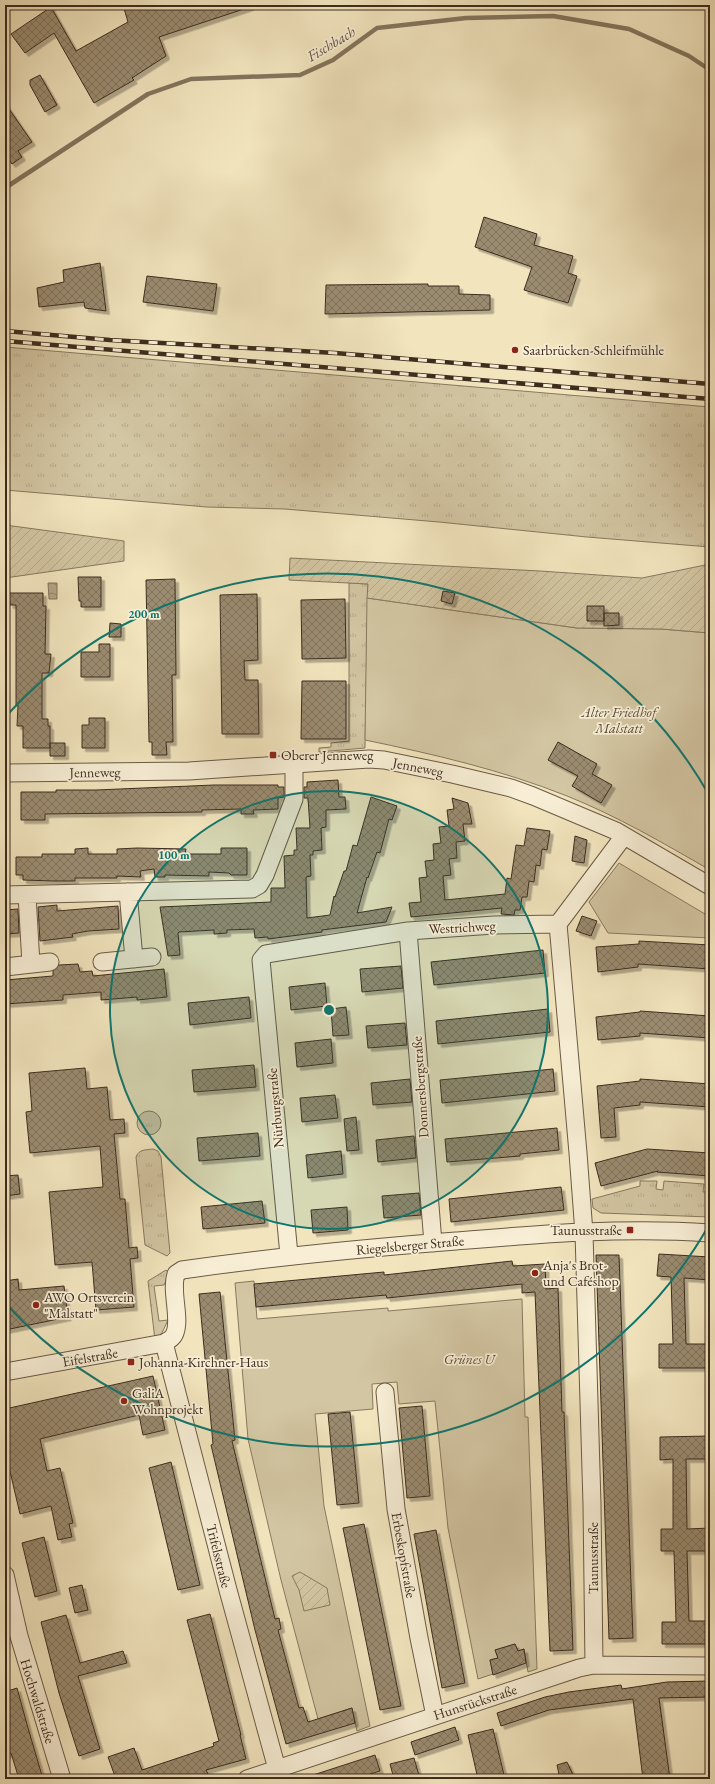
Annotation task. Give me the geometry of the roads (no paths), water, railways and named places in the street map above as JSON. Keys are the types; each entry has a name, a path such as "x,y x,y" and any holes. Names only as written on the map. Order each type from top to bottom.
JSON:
{"street":[{"name":"Jenneweg","path":"5,773 189,770 294,765 369,759 384,760 511,788 533,796 609,827 710,886"},
{"path":"5,895 252,889 259,885 265,875 292,808 295,787 294,765"},
{"path":"558,924 624,836"},
{"path":"128,892 134,959"},
{"path":"27,895 32,964"},
{"name":"Westrichweg","path":"261,960 266,954 408,931 494,925 558,924"},
{"name":"Taunusstraße","path":"558,924 584,1233 592,1504 594,1665"},
{"name":"Donnersbergstraße","path":"408,931 432,1243"},
{"path":"102,962 152,957"},
{"name":"Nürburgstraße","path":"261,960 289,1256"},
{"path":"5,967 50,962"},
{"name":"Riegelsberger Straße","path":"169,1340 176,1327 174,1282 176,1274 182,1270 289,1256 519,1236 651,1230 710,1233"},
{"name":"Eifelstraße","path":"5,1372 169,1340"},
{"name":"Trifelsstraße","path":"169,1340 228,1590 277,1769"},
{"name":"Erbeskopfstraße","path":"385,1392 396,1509 419,1638 435,1716"},
{"name":"Hochwaldstraße","path":"5,1575 19,1636 62,1779"},
{"name":"Hunsrückstraße","path":"247,1779 580,1668 594,1665 710,1666"}],"water":[{"path":"48,583 57,583 57,599 49,599"}],"waterway":[{"name":"Fischbach","path":"5,188 148,94 191,79 300,75 333,60 377,28 466,18 553,16 629,29 689,56 710,70"}],"railway":[{"path":"5,331 110,340 335,353 710,384"},
{"path":"5,341 710,399"}],"place":[{"name":"Saarbrücken-Schleifmühle","path":"515,350"},
{"name":"Oberer Jenneweg","path":"273,755"},
{"name":"Taunusstraße","path":"630,1230"},
{"name":"Anja's Brot- und Caféshop","path":"535,1273"},
{"name":"AWO Ortsverein \"Malstatt\"","path":"36,1305"},
{"name":"Johanna-Kirchner-Haus","path":"131,1362"},
{"name":"GaliA Wohnprojekt","path":"124,1401"}],"park label":[{"name":"Alter Friedhof Malstatt","path":"619,720"},
{"name":"Grünes U","path":"469,1359"}]}
